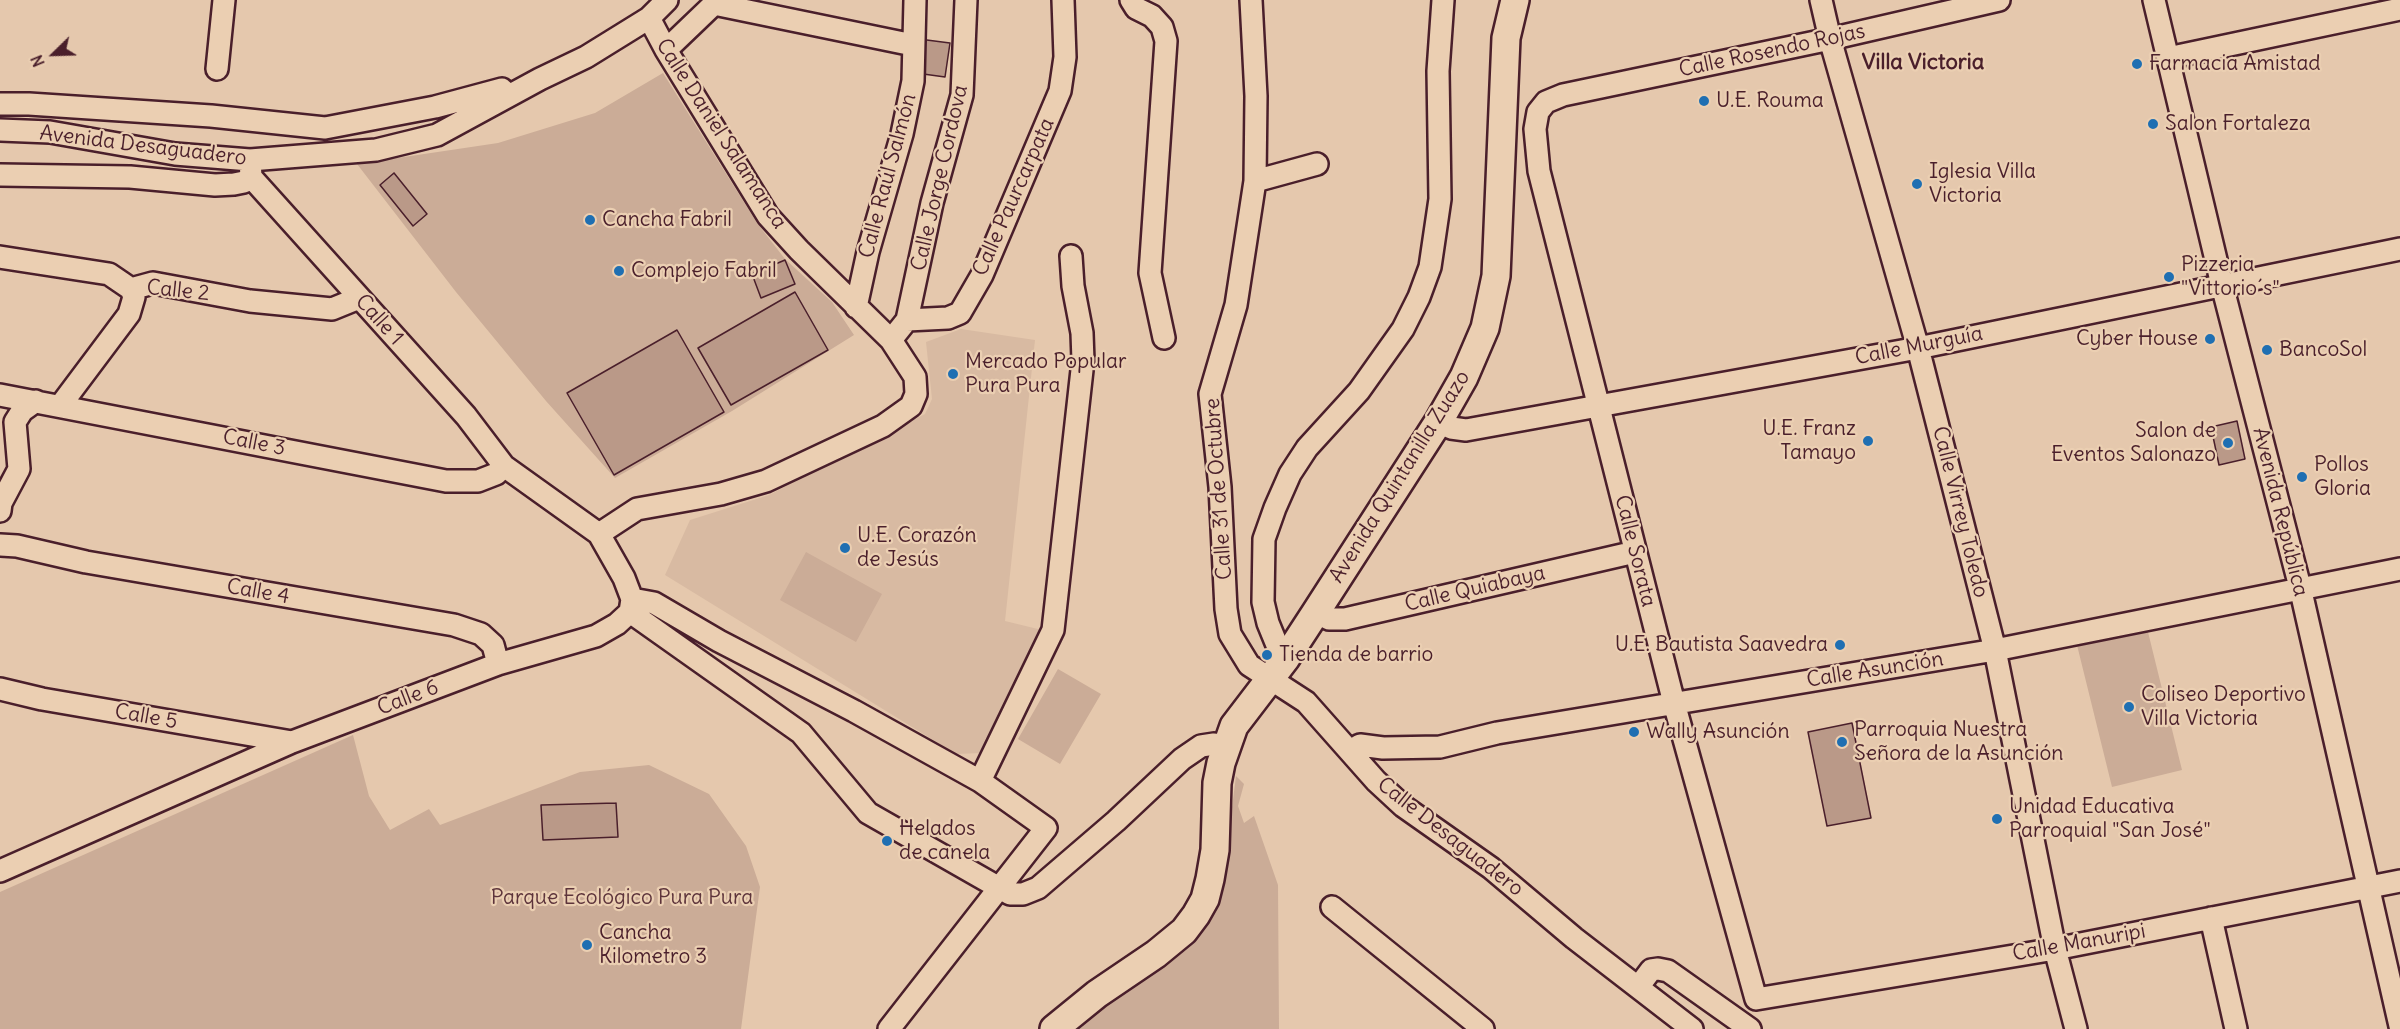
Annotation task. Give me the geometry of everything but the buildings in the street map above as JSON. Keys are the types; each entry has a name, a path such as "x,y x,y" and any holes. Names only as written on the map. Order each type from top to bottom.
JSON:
{"street":[{"path":"217,69 224,0"},
{"name":"Calle Daniel Salamanca","path":"599,534 638,509 721,494 766,481 883,426 911,406 916,394 915,377 891,340 799,250 768,216 666,50 649,18 667,0"},
{"name":"Calle Raúl Salmón","path":"856,307 868,252 902,134 913,81 915,0"},
{"name":"Calle Jorge Cordova","path":"907,320 932,203 962,95 966,0"},
{"name":"Calle Paurcarpata","path":"907,320 948,318 960,313 982,275 1060,91 1065,57 1063,0"},
{"path":"1131,0 1137,8 1152,16 1162,27 1166,41 1150,273 1164,338"},
{"name":"Calle 31 de Octubre","path":"1251,0 1256,96 1255,181 1236,305 1210,394 1220,487 1226,609 1230,634 1249,665 1278,668"},
{"path":"1278,668 1277,645 1263,602 1264,539 1275,508 1290,474 1307,448 1359,391 1402,329 1419,297 1430,267 1440,199 1438,71 1443,0"},
{"name":"Avenida Quintanilla Zuazo","path":"1054,1029 1097,994 1156,954 1184,931 1196,915 1205,899 1210,879 1215,850 1217,783 1234,726 1278,668 1316,612 1464,377 1485,328 1496,276 1506,38 1515,0"},
{"name":"Calle Virrey Toledo","path":"1821,0 1830,39 1918,348 1995,650 2055,949 2076,1029"},
{"name":"Calle Rosendo Rojas","path":"1546,102 1563,94 1830,39 1999,0"},
{"name":"Avenida República","path":"2154,0 2222,285 2300,587 2400,1026"},
{"path":"666,50 715,2 739,5 913,45"},
{"path":"2168,58 2400,9"},
{"name":"Avenida Desaguadero","path":"0,130 50,132 250,168 376,150 437,135 540,79 586,57 649,18"},
{"path":"0,104 211,116 325,128 435,107 540,79"},
{"name":"Calle Sorata","path":"1546,102 1538,112 1535,129 1539,171 1674,703 1756,999"},
{"path":"1255,181 1317,164"},
{"path":"0,175 130,177 215,185 244,182 250,168"},
{"name":"Calle 1","path":"250,168 359,298 466,416 504,466"},
{"name":"Calle Murguía","path":"1438,421 1451,428 1466,430 1918,348 2400,249"},
{"path":"980,781 1053,630 1083,361 1082,333 1073,286 1071,256"},
{"name":"Calle 2","path":"0,257 109,274 131,289 153,283 250,301 332,309 359,298"},
{"path":"60,406 129,314 134,297 131,289"},
{"path":"891,340 907,320"},
{"name":"Calle 3","path":"0,395 446,481 478,481 496,474 504,466"},
{"path":"0,511 1,503 19,469 8,421 36,402"},
{"path":"504,466 599,534 624,578 631,606 801,733 868,813 1011,894 1023,894 1038,888 1116,821 1182,759 1201,746 1214,744 1226,747"},
{"path":"0,521 8,545"},
{"name":"Calle 4","path":"8,545 86,562 454,625 481,634 493,645 498,664"},
{"name":"Calle Quiabaya","path":"1316,612 1329,619 1345,619 1635,552"},
{"name":"Calle Asunción","path":"1350,751 1360,746 1440,747 1497,733 1995,650 2300,587 2400,569"},
{"path":"631,606 654,603 719,641 854,711 980,781 1046,828 889,1029"},
{"name":"Calle 6","path":"0,871 292,742 498,664 596,636 617,624 631,606"},
{"name":"Calle Desaguadero","path":"1278,668 1350,751 1403,806 1491,868 1574,938 1692,1029"},
{"name":"Calle 5","path":"0,689 42,699 292,742"},
{"name":"Calle Manuripi","path":"1756,999 2055,949 2400,881"},
{"path":"1332,907 1483,1029"},
{"path":"2211,918 2236,1029"},
{"path":"1639,986 1651,970 1668,970 1750,1029"}],"shaded area":[{"name":"U.E. Corazón de Jesús","path":"961,329 1035,340 1005,621 1042,630 981,753 956,754 665,575 690,520 769,495 925,414 932,399 926,342"}],"green space":[{"name":"Complejo Fabril","path":"663,73 757,223 785,259 832,302 854,335 732,411 615,478 546,401 456,292 357,164 498,143 595,113"},
{"path":"806,552 882,594 856,642 780,600"},
{"name":"Coliseo Deportivo Villa Victoria","path":"2147,628 2182,770 2112,787 2077,645"},
{"path":"1058,669 1101,694 1060,764 1018,739"},
{"name":"Parque Ecológico Pura Pura","path":"353,735 369,796 390,830 429,809 440,825 580,772 649,765 709,794 746,846 760,887 741,1029 0,1029 0,892"},
{"path":"1236,776 1244,784 1238,806 1244,823 1254,816 1278,885 1279,1029 1078,1029 1107,1002 1179,950 1205,926 1221,894"}],"place":[{"name":"Farmacia Amistad","path":"2137,64"},
{"name":"U.E. Rouma","path":"1704,101"},
{"name":"Salon Fortaleza","path":"2153,124"},
{"name":"Iglesia Villa Victoria","path":"1917,184"},
{"name":"Cancha Fabril","path":"590,220"},
{"name":"Complejo Fabril","path":"619,271"},
{"name":"Pizzeria \"Vittorio´s\"","path":"2169,277"},
{"name":"Cyber House","path":"2210,339"},
{"name":"BancoSol","path":"2267,350"},
{"name":"Mercado Popular Pura Pura","path":"953,374"},
{"name":"U.E. Franz Tamayo","path":"1868,441"},
{"name":"Salon de Eventos Salonazo","path":"2228,443"},
{"name":"Pollos Gloria","path":"2302,477"},
{"name":"U.E. Corazón de Jesús","path":"845,548"},
{"name":"U.E. Bautista Saavedra","path":"1840,645"},
{"name":"Tienda de barrio","path":"1267,655"},
{"name":"Coliseo Deportivo Villa Victoria","path":"2129,707"},
{"name":"Wally Asunción","path":"1634,732"},
{"name":"Parroquia Nuestra Señora de la Asunción","path":"1842,742"},
{"name":"Unidad Educativa Parroquial \"San José\"","path":"1997,819"},
{"name":"Helados de canela","path":"887,841"},
{"name":"Cancha Kilometro 3","path":"587,945"}],"district":[{"name":"Villa Victoria","path":"1923,63"}]}
